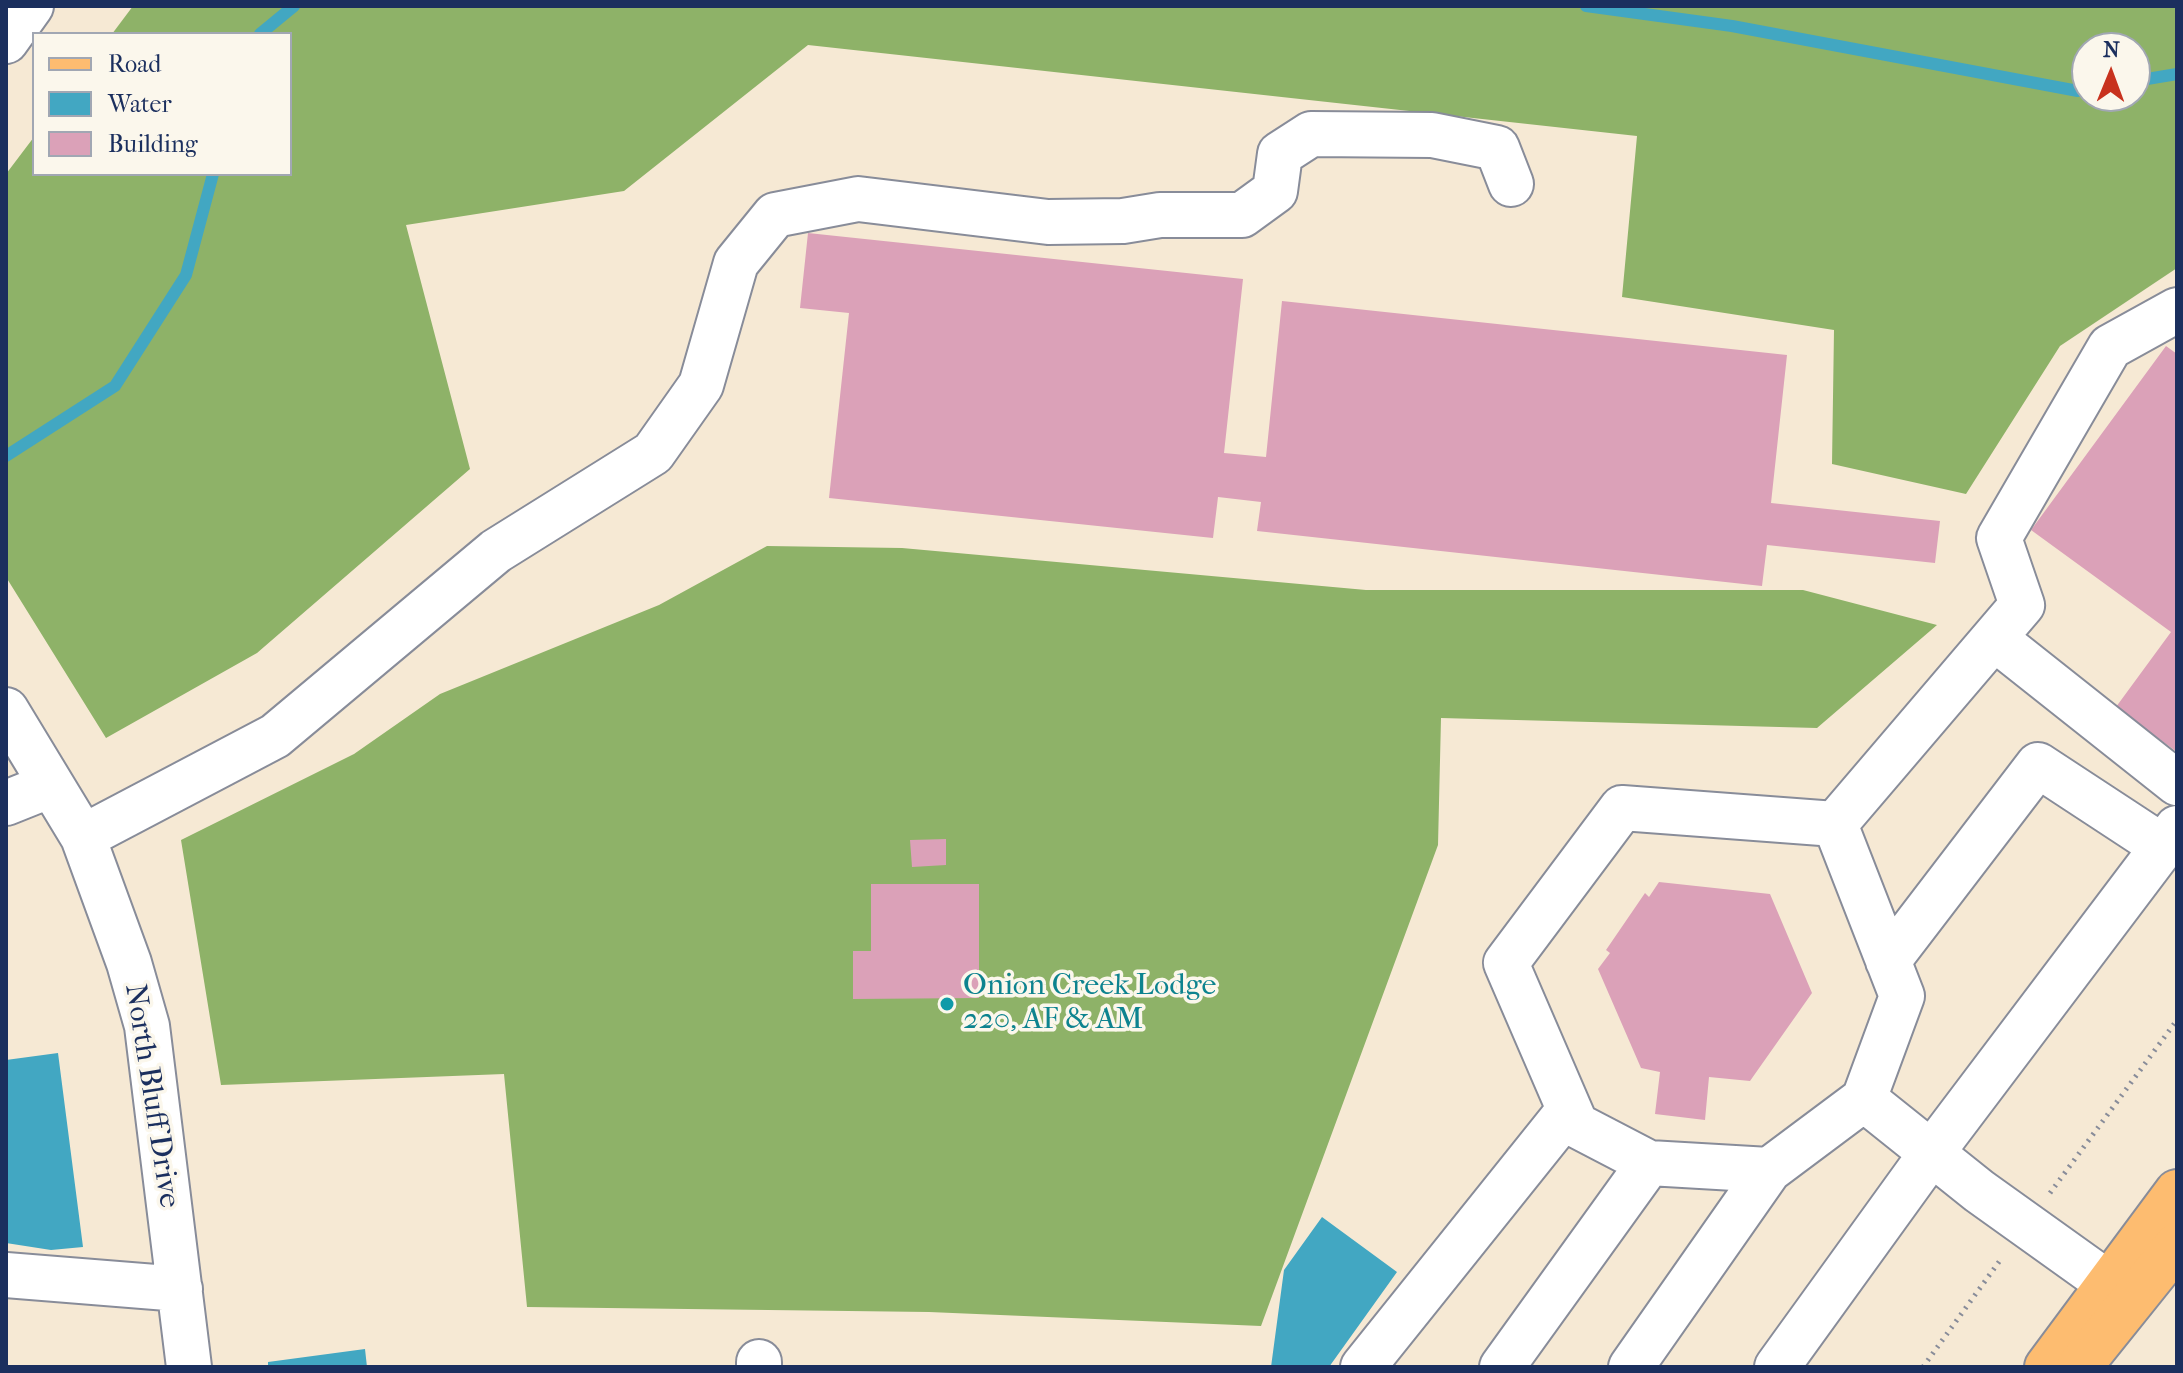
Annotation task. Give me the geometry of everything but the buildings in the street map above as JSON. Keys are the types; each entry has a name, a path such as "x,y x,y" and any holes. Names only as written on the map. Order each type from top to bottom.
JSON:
{"main road":[{"path":"2047,1367 2177,1192"},
{"path":"2079,1367 2177,1245"}],"street":[{"path":"6,41 31,6"},
{"path":"83,837 275,736 496,551 653,453 701,385 736,263 775,215 858,199 1048,222 1242,215 1275,191 1280,154 1311,134 1432,135 1497,148 1511,184"},
{"path":"1835,824 2022,605 1999,538 2110,347 2177,310"},
{"path":"1994,638 2177,783"},
{"name":"North Bluff Drive","path":"6,710 83,837 129,963 147,1026 189,1367"},
{"path":"1777,1367 1933,1151 2170,837 2038,765 1888,961"},
{"path":"6,803 51,785"},
{"path":"1769,1170 1649,1163 1576,1125 1506,963 1622,808 1835,824"},
{"path":"1631,1367 1769,1170 1864,1099 1902,996 1835,824"},
{"path":"1864,1099 1933,1151 1979,1191 2109,1284"},
{"path":"1363,1367 1569,1110"},
{"path":"1502,1367 1649,1163"},
{"path":"6,1275 180,1289"}],"green space":[{"path":"133,6 2177,6 2177,268 2060,346 1966,494 1832,464 1834,330 1622,297 1637,136 808,45 624,191 406,225 470,469 257,653 106,738 6,577 6,174 32,140 32,176 292,176 292,32 114,32"},
{"path":"767,546 902,548 1366,590 1803,590 1937,625 1817,728 1441,718 1438,845 1261,1326 929,1312 527,1307 504,1074 221,1085 181,840 354,754 440,694 659,605"}],"water":[{"path":"58,1053 83,1247 51,1250 6,1243 6,1060"},
{"path":"1322,1217 1397,1272 1329,1367 1271,1367 1284,1270"},
{"path":"365,1349 367,1367 268,1367 268,1362"}],"waterway":[{"path":"262,32 294,6"},
{"path":"1586,6 1732,26 2071,90"},
{"path":"2151,78 2177,74"},
{"path":"6,456 115,386 186,275 212,176"}],"place":[{"name":"Onion Creek Lodge 220, AF & AM","path":"947,1004"}]}
